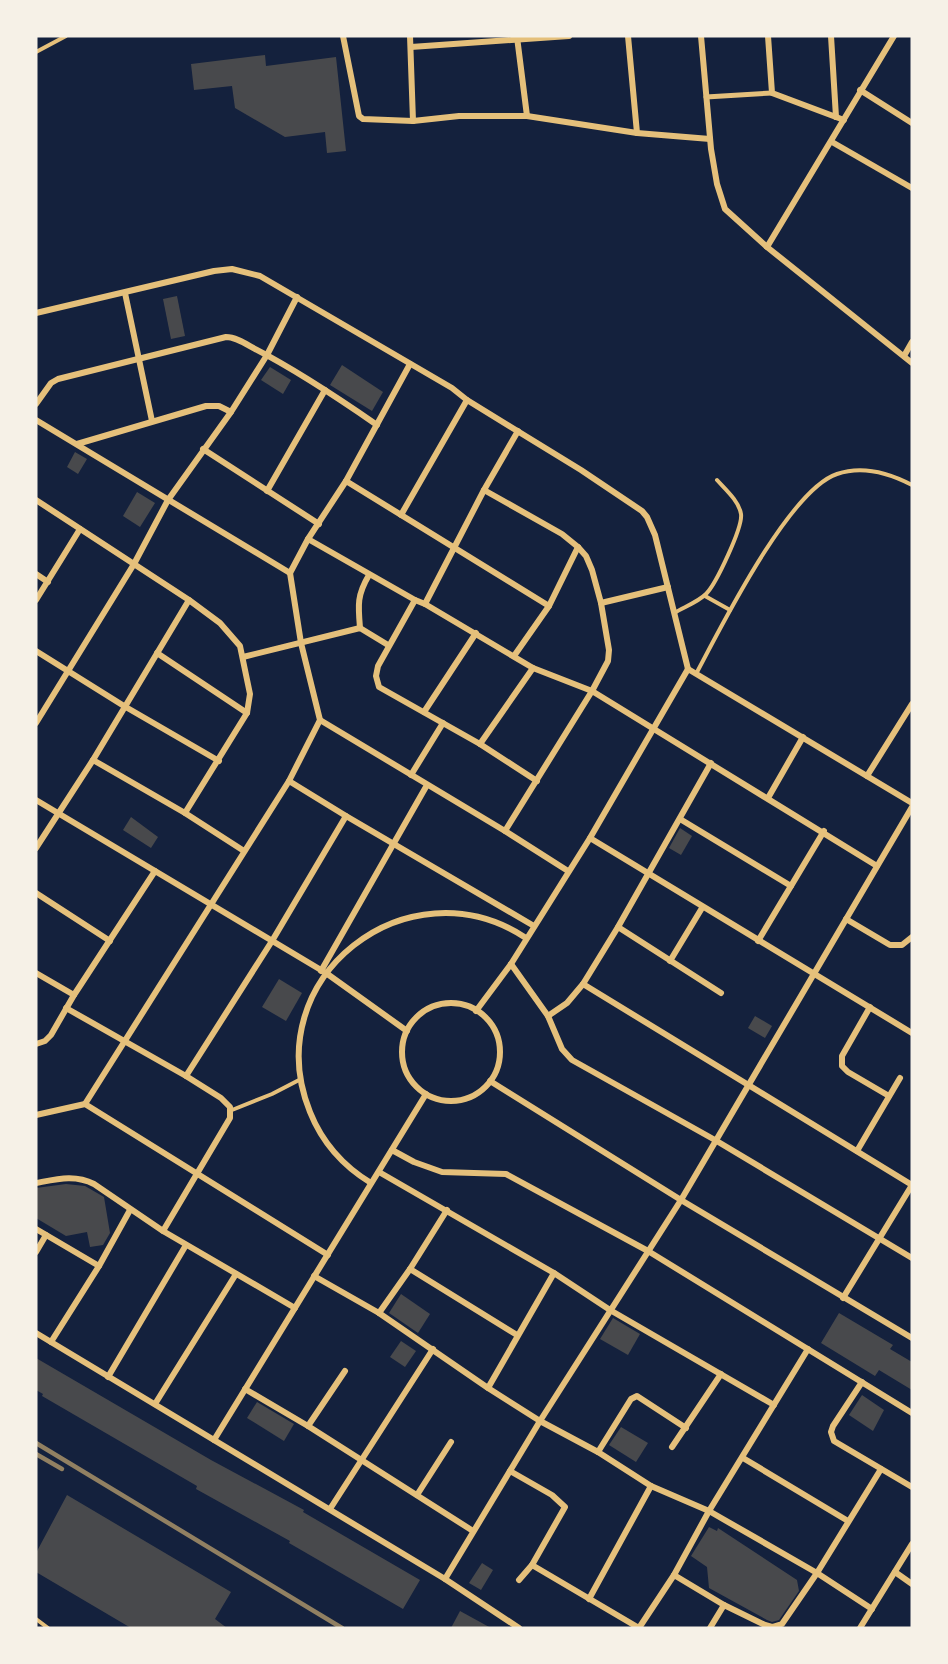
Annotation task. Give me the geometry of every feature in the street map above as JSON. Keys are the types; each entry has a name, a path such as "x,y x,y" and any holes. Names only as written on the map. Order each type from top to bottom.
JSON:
{"street":[{"path":"343,36 359,116 368,120 413,121 459,116 527,117 637,133 710,139"},
{"path":"410,36 413,121"},
{"path":"411,47 569,36"},
{"path":"628,36 637,133"},
{"path":"701,36 710,139 717,184 725,209 767,247 912,363"},
{"path":"768,36 772,93"},
{"path":"831,36 836,117"},
{"path":"767,247 894,36"},
{"path":"517,38 527,117"},
{"path":"860,90 912,123"},
{"path":"706,98 772,93 844,120"},
{"path":"832,142 912,188"},
{"path":"36,314 169,283 201,273 232,269 260,276 452,388 467,400 642,511 655,535 688,669 912,805 681,1200 540,1421 445,1579"},
{"path":"125,293 152,421"},
{"path":"36,723 134,564 168,500 231,412 267,355 297,297"},
{"path":"36,404 54,381 140,357 232,337 325,390 377,426"},
{"path":"904,356 912,342"},
{"path":"36,1107 37,1115 86,1104 289,781 320,720 301,643 290,573 308,539 346,481 410,364"},
{"path":"267,491 325,390"},
{"path":"401,516 467,400"},
{"path":"76,444 206,406 219,406 231,412"},
{"path":"36,420 290,573"},
{"path":"425,604 484,490 518,431"},
{"path":"203,449 319,524"},
{"path":"346,481 549,606"},
{"path":"484,490 562,534 586,556 602,603 608,638 608,661 592,691 505,831"},
{"path":"36,500 189,600 213,618 236,639 240,646 250,693 247,713 185,813"},
{"path":"36,600 80,529"},
{"path":"308,539 476,633 533,668 592,691 878,866"},
{"path":"514,656 549,606 578,547"},
{"path":"36,574 48,582"},
{"path":"360,628 358,603 369,575"},
{"path":"602,603 668,587"},
{"path":"36,848 93,760 189,600"},
{"path":"415,600 388,645 376,671 379,687 480,744 537,781"},
{"path":"243,657 360,628 388,645"},
{"path":"424,712 476,633"},
{"path":"36,651 124,706 219,761"},
{"path":"156,653 247,713"},
{"path":"480,744 533,668"},
{"path":"476,1011 511,964 590,838 688,669"},
{"path":"867,776 912,704"},
{"path":"320,720 568,871"},
{"path":"411,776 443,723"},
{"path":"768,798 803,737"},
{"path":"93,760 244,850"},
{"path":"548,1016 567,1003 583,984 711,764"},
{"path":"289,781 534,926"},
{"path":"371,1183 342,1161 324,1139 308,1106 301,1079 299,1051 303,1023 324,972 427,785"},
{"path":"36,800 324,972 407,1031"},
{"path":"186,1076 272,941 346,816"},
{"path":"680,819 791,886"},
{"path":"758,941 824,831"},
{"path":"590,838 702,908 912,1033"},
{"path":"37,1043 45,1041 51,1035 74,995 155,871"},
{"path":"36,893 110,941"},
{"path":"670,961 702,908"},
{"path":"324,972 369,933 395,921 424,914 453,912 473,915 501,924 526,938"},
{"path":"846,919 890,945 902,945 912,937"},
{"path":"618,927 721,993"},
{"path":"511,964 548,1016 562,1048 572,1060 715,1140 912,1258"},
{"path":"36,973 74,995"},
{"path":"583,984 912,1185 843,1298"},
{"path":"441,1004 457,1004 476,1011 491,1024 499,1043 498,1063 490,1081 479,1092 461,1100 441,1100 426,1094 411,1081 404,1067 402,1051 407,1031 422,1012 441,1004"},
{"path":"870,1006 842,1056 842,1066 848,1072 889,1096"},
{"path":"66,1008 186,1076 221,1098 229,1104 232,1110 230,1118 163,1231"},
{"path":"857,1151 900,1078"},
{"path":"490,1081 681,1200 912,1338"},
{"path":"214,1440 426,1094"},
{"path":"86,1104 327,1255"},
{"path":"392,1150 414,1162 442,1172 506,1174 648,1251 912,1413"},
{"path":"379,1172 554,1273 610,1310 774,1406"},
{"path":"36,1182 63,1177 86,1180 114,1196 130,1210 163,1231 295,1308"},
{"path":"51,1342 99,1266 130,1210"},
{"path":"379,1313 447,1210"},
{"path":"36,1229 99,1266"},
{"path":"36,1252 46,1235"},
{"path":"108,1377 186,1245"},
{"path":"410,1269 517,1335"},
{"path":"488,1388 554,1273"},
{"path":"155,1404 236,1274"},
{"path":"314,1276 379,1313 540,1421 598,1452 651,1486 709,1511 817,1573 872,1609"},
{"path":"36,1333 445,1579 519,1628"},
{"path":"330,1509 433,1349"},
{"path":"532,1564 639,1628 674,1575 709,1511 808,1349"},
{"path":"308,1426 345,1371"},
{"path":"672,1447 721,1374"},
{"path":"862,1382 833,1426 831,1432 834,1441 912,1488"},
{"path":"245,1389 308,1426 473,1531"},
{"path":"598,1452 631,1399 637,1396 686,1428"},
{"path":"417,1494 451,1442"},
{"path":"743,1458 848,1521"},
{"path":"674,1575 724,1605 765,1625 777,1626 786,1619 817,1573 882,1469"},
{"path":"510,1471 552,1495 565,1507 532,1564 519,1580"},
{"path":"589,1599 651,1486"},
{"path":"860,1628 912,1544"},
{"path":"895,1572 912,1584"},
{"path":"710,1628 724,1605"}],"lane":[{"path":"36,52 66,36"},
{"path":"696,674 730,610 783,524 817,486 836,474 858,470 880,472 912,485"},
{"path":"673,613 705,596 714,585 740,524 741,512 717,480"},
{"path":"705,596 730,610"},
{"path":"232,1110 272,1095 301,1079"},
{"path":"36,1619 48,1628"}],"building":[{"path":"265,55 266,66 336,57 346,151 327,153 325,132 285,137 235,108 232,86 194,90 191,64"},
{"path":"177,296 185,336 171,339 163,299"},
{"path":"342,365 383,392 372,411 330,385"},
{"path":"270,367 291,380 283,394 261,380"},
{"path":"75,452 87,459 78,474 67,467"},
{"path":"137,492 155,503 140,527 123,516"},
{"path":"131,817 158,837 151,848 123,830"},
{"path":"680,828 692,836 681,855 669,848"},
{"path":"279,979 302,993 286,1021 262,1007"},
{"path":"755,1016 772,1026 765,1038 748,1028"},
{"path":"66,1184 85,1186 104,1197 110,1233 103,1245 90,1247 87,1232 66,1236 36,1218 36,1188"},
{"path":"401,1294 430,1314 418,1333 389,1313"},
{"path":"839,1313 893,1345 890,1349 912,1362 912,1390 879,1370 875,1376 821,1343"},
{"path":"613,1318 640,1334 628,1355 600,1339"},
{"path":"401,1341 416,1351 405,1367 390,1357"},
{"path":"36,1358 211,1460 304,1510 303,1512 420,1580 403,1609 289,1543 290,1541 196,1489 197,1486 42,1396 43,1394 36,1390"},
{"path":"862,1395 884,1410 873,1431 849,1415"},
{"path":"257,1402 294,1424 284,1441 247,1418"},
{"path":"621,1427 648,1443 636,1462 609,1445"},
{"path":"67,1495 231,1592 215,1619 227,1628 131,1628 36,1572 36,1553"},
{"path":"709,1527 717,1531 718,1528 797,1580 799,1591 779,1620 772,1622 767,1620 709,1588 707,1567 691,1556"},
{"path":"482,1563 493,1570 481,1590 469,1583"},
{"path":"460,1611 491,1628 451,1628"}],"railway":[{"path":"36,1443 342,1628"},
{"path":"36,1454 62,1469"}]}
